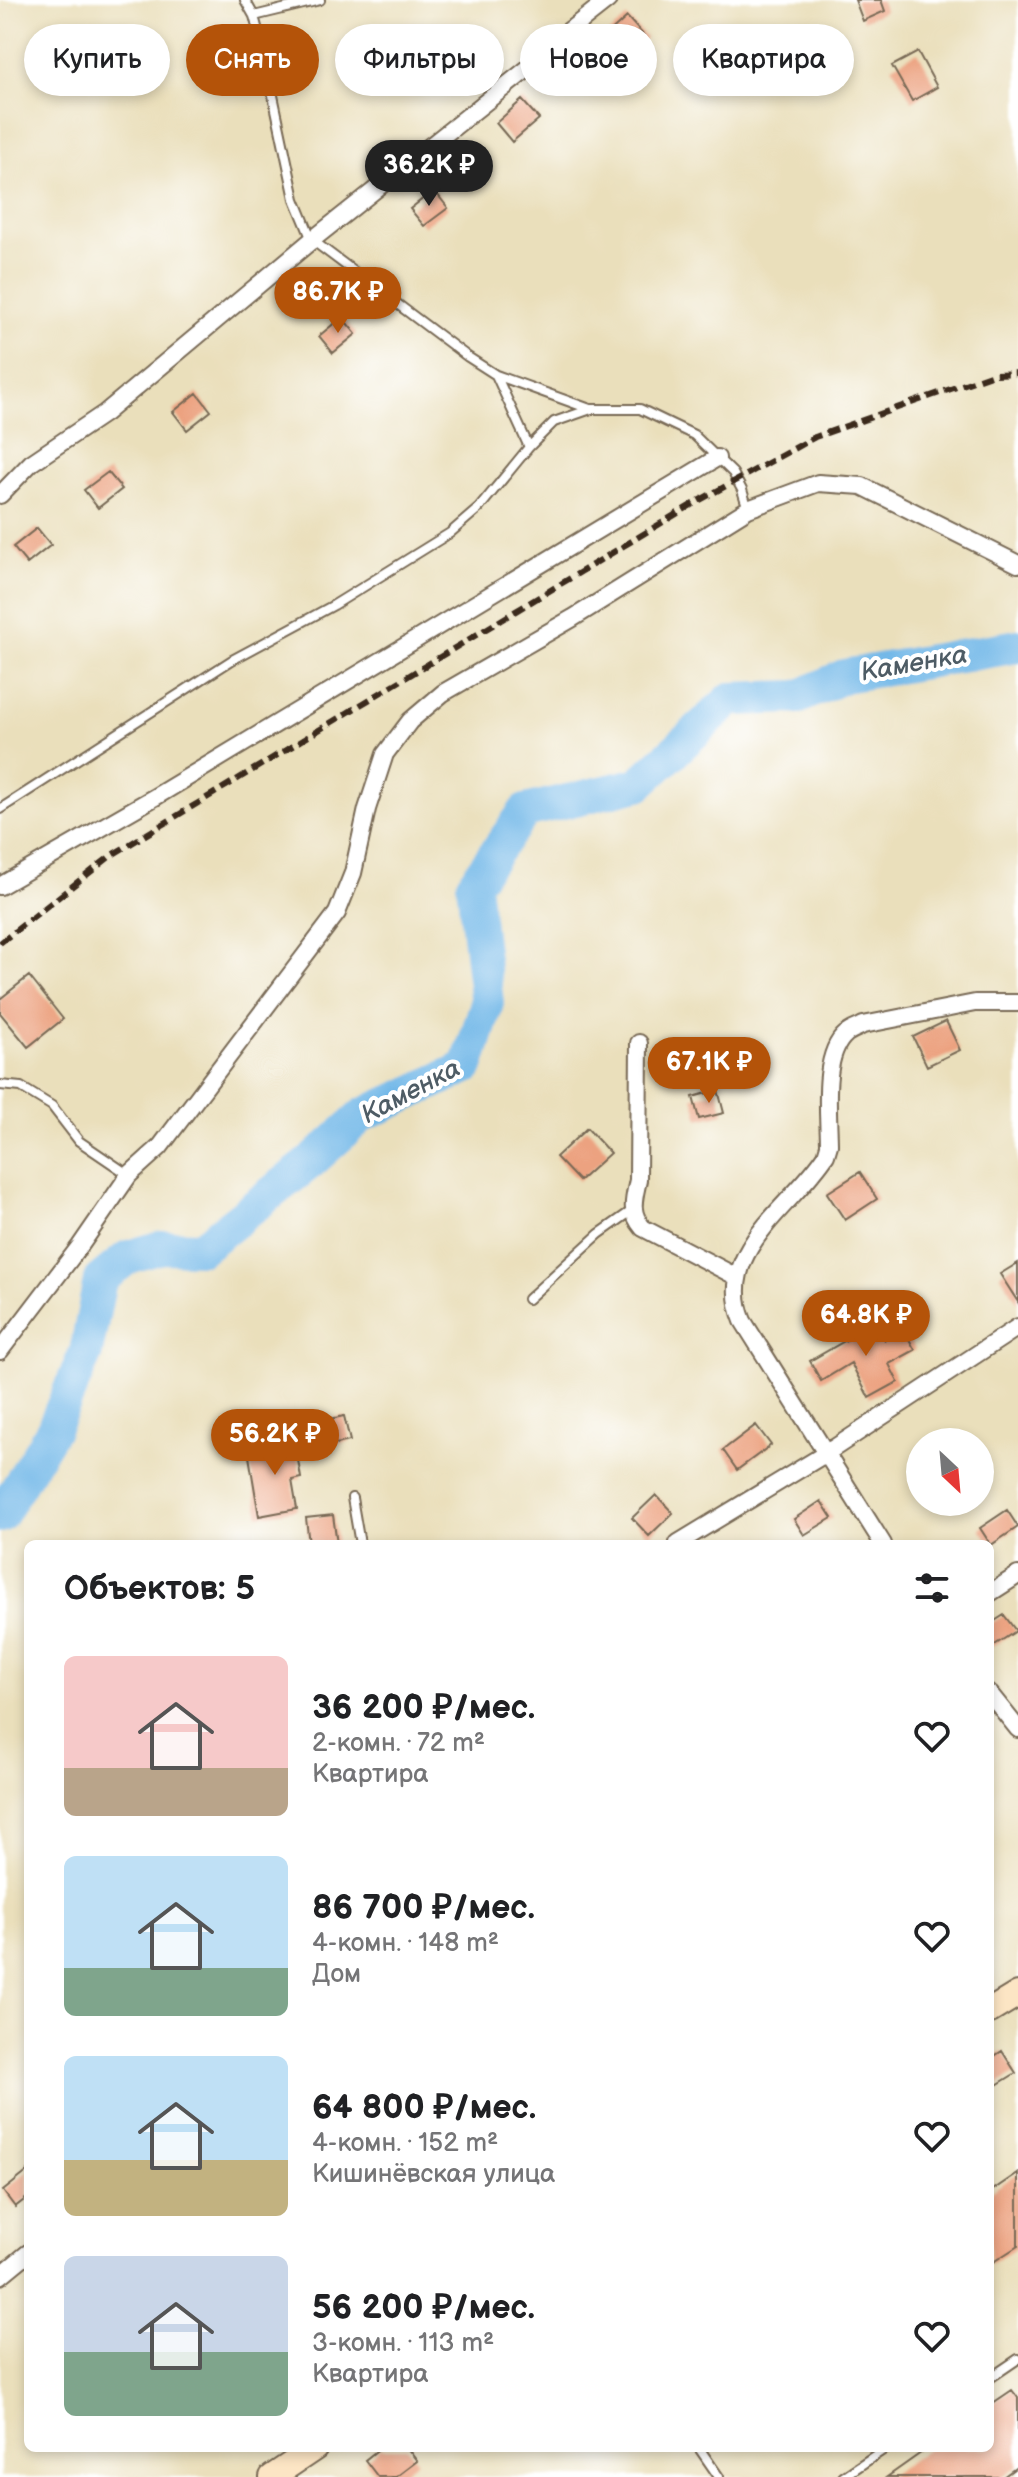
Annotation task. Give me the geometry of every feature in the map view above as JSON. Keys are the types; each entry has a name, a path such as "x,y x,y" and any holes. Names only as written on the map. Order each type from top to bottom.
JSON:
{"street":[{"path":"0,495 31,463 105,413 608,0"},
{"path":"0,886 155,797 717,458"},
{"path":"0,1351 80,1246 129,1175 160,1147 337,913 353,873 367,809 385,754 410,721 443,693 573,618 748,509 818,483 862,486 1018,564"},
{"path":"880,1540 743,1321 736,1296 737,1277 750,1246 826,1155 829,1145 830,1059 847,1033 863,1025 975,1003 1018,1003"},
{"path":"639,1043 638,1180 633,1210 643,1228 737,1277"},
{"path":"683,1540 825,1454 1018,1327"},
{"path":"994,1590 1018,1575"},
{"path":"994,1699 1018,1729"},
{"path":"994,2009 1018,1994"},
{"path":"0,2276 24,2256"},
{"path":"272,2477 309,2452"}],"lane":[{"path":"245,0 254,16 295,199 312,240 496,375 591,409"},
{"path":"254,16 320,0"},
{"path":"496,375 529,447"},
{"path":"0,809 232,660 334,605 450,533 479,508 529,447 554,422 591,409 640,409 694,435 733,473 748,509"},
{"path":"0,1085 21,1087 52,1106 79,1141 129,1175"},
{"path":"528,1299 599,1234 633,1210"},
{"path":"352,1498 359,1540"},
{"path":"994,2375 1018,2359"},
{"path":"702,2452 719,2477"},
{"path":"843,2477 880,2452"}],"building":[{"path":"855,0 881,0 885,11 863,21"},
{"path":"627,17 633,24 619,24"},
{"path":"918,52 937,87 912,101 892,66"},
{"path":"522,100 539,119 512,142 496,123"},
{"path":"434,190 448,208 424,226 410,209"},
{"path":"342,317 356,334 333,353 319,336"},
{"path":"197,393 211,411 187,430 173,412"},
{"path":"108,472 122,489 98,508 84,490"},
{"path":"37,528 51,545 27,564 13,547"},
{"path":"29,976 63,1019 28,1047 0,1013 0,999"},
{"path":"946,1021 960,1050 927,1066 913,1037"},
{"path":"718,1090 724,1113 699,1119 693,1097"},
{"path":"587,1128 610,1153 579,1181 556,1157"},
{"path":"860,1172 877,1199 845,1220 827,1193"},
{"path":"1018,1263 1018,1302 1000,1274"},
{"path":"876,1323 885,1340 904,1330 915,1350 889,1364 898,1382 869,1398 851,1363 821,1381 810,1361"},
{"path":"344,1416 350,1441 317,1448 312,1423"},
{"path":"756,1425 771,1445 737,1470 723,1450"},
{"path":"295,1442 301,1478 292,1480 297,1509 259,1516 248,1450"},
{"path":"656,1495 673,1513 649,1536 632,1518"},
{"path":"821,1501 832,1518 804,1535 794,1519"},
{"path":"1007,1510 1018,1527 994,1543 994,1540 988,1540 980,1528"},
{"path":"333,1515 336,1540 309,1540 306,1518"},
{"path":"1004,1615 1016,1631 994,1645 994,1621"},
{"path":"1002,2051 1016,2073 994,2087 994,2056"},
{"path":"1018,2173 1018,2246 994,2261 994,2189"},
{"path":"24,2174 24,2200 15,2207 3,2191"},
{"path":"1012,2390 1018,2398 1018,2466 1003,2477 887,2477 922,2452 994,2452 994,2402"},
{"path":"375,2452 410,2452 417,2461 396,2477 378,2477 365,2460"}],"waterway":[{"name":"Каменка","path":"0,1516 53,1429 86,1352 100,1280 128,1257 162,1247 201,1248 311,1162 363,1115 467,1067 487,1003 473,884 525,811 639,784 731,699 799,697 844,676 1018,646"}],"railway":[{"path":"0,943 112,855 693,504 815,437 993,374 1018,373"}]}
